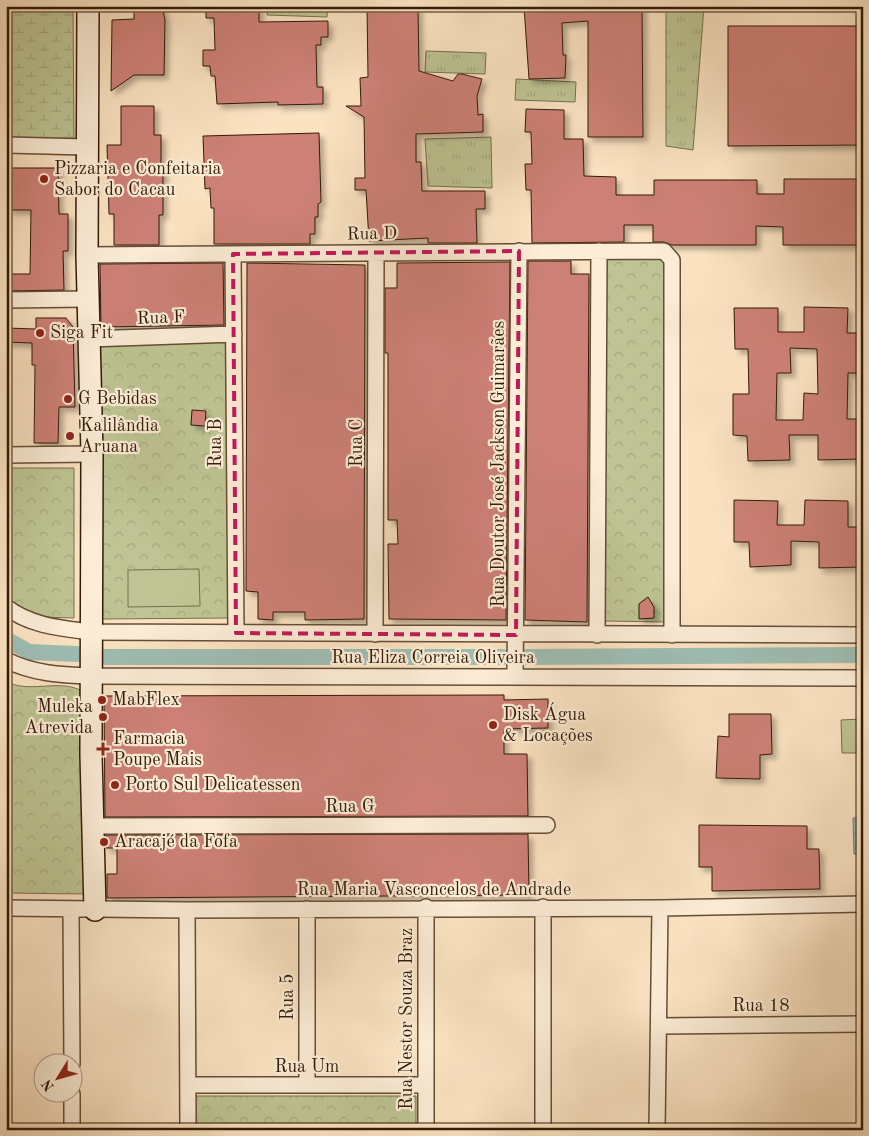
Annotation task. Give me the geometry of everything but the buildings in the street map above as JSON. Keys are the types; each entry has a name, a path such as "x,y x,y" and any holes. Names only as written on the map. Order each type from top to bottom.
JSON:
{"street":[{"path":"88,6 86,147 92,454 91,676 95,910"},
{"path":"6,145 86,147"},
{"path":"597,635 599,250"},
{"name":"Rua D","path":"87,255 599,250 658,250 668,255 672,267 672,635"},
{"name":"Rua Doutor José Jackson Guimarães","path":"514,677 516,635 519,251"},
{"name":"Rua C","path":"375,634 376,253"},
{"name":"Rua B","path":"233,254 236,633"},
{"path":"6,300 88,299"},
{"name":"Rua F","path":"89,339 234,334"},
{"path":"6,455 92,454"},
{"name":"Rua Eliza Correia Oliveira","path":"6,606 27,620 91,632 863,635"},
{"name":"Rua Eliza Correia Oliveira","path":"6,660 33,671 55,675 91,676 863,678"},
{"name":"Rua G","path":"93,826 547,825"},
{"name":"Rua Maria Vasconcelos de Andrade","path":"6,908 187,910 660,908 863,904"},
{"path":"543,907 543,1130"},
{"name":"Rua Nestor Souza Braz","path":"426,908 426,1130"},
{"path":"657,1130 660,908"},
{"name":"Rua 5","path":"307,909 307,1086"},
{"path":"72,910 72,1054"},
{"path":"187,910 188,1130"},
{"name":"Rua 18","path":"659,1026 863,1024"},
{"name":"Rua Um","path":"188,1086 426,1085"},
{"path":"72,1104 72,1130"}],"highlighted area":[{"path":"519,251 516,635 236,633 233,254"}],"green space":[{"path":"6,6 73,6 74,141 6,141"},
{"path":"267,6 328,6 327,17 267,15"},
{"path":"666,6 704,6 693,150 666,146"},
{"path":"426,51 486,53 485,74 425,72"},
{"path":"516,79 576,82 575,102 515,100"},
{"path":"491,137 492,188 428,186 425,139"},
{"path":"606,258 667,258 665,622 604,621"},
{"path":"229,342 230,618 101,619 100,343"},
{"path":"6,468 74,468 74,618 39,617 6,598"},
{"path":"199,569 200,606 128,607 128,570"},
{"path":"6,681 14,685 33,687 62,686 80,690 84,894 6,893"},
{"path":"6,709 10,709 11,740 6,740"},
{"path":"863,719 863,753 842,753 841,720"},
{"path":"195,1096 416,1096 416,1130 195,1130"}],"water":[{"path":"853,818 863,818 861,854 854,854"}],"waterway":[{"path":"6,639 29,652 77,654"},
{"path":"527,657 863,655"},
{"path":"105,657 502,657"}],"place":[{"name":"Pizzaria e Confeitaria Sabor do Cacau","path":"44,179"},
{"name":"Siga Fit","path":"40,333"},
{"name":"G Bebidas","path":"68,399"},
{"name":"Kalilândia Aruana","path":"70,436"},
{"name":"MabFlex","path":"102,700"},
{"name":"Muleka Atrevida","path":"103,717"},
{"name":"Disk Água & Locações","path":"493,725"},
{"name":"Farmacia Poupe Mais","path":"103,749"},
{"name":"Porto Sul Delicatessen","path":"115,785"},
{"name":"Aracajé da Fofa","path":"104,842"}]}
